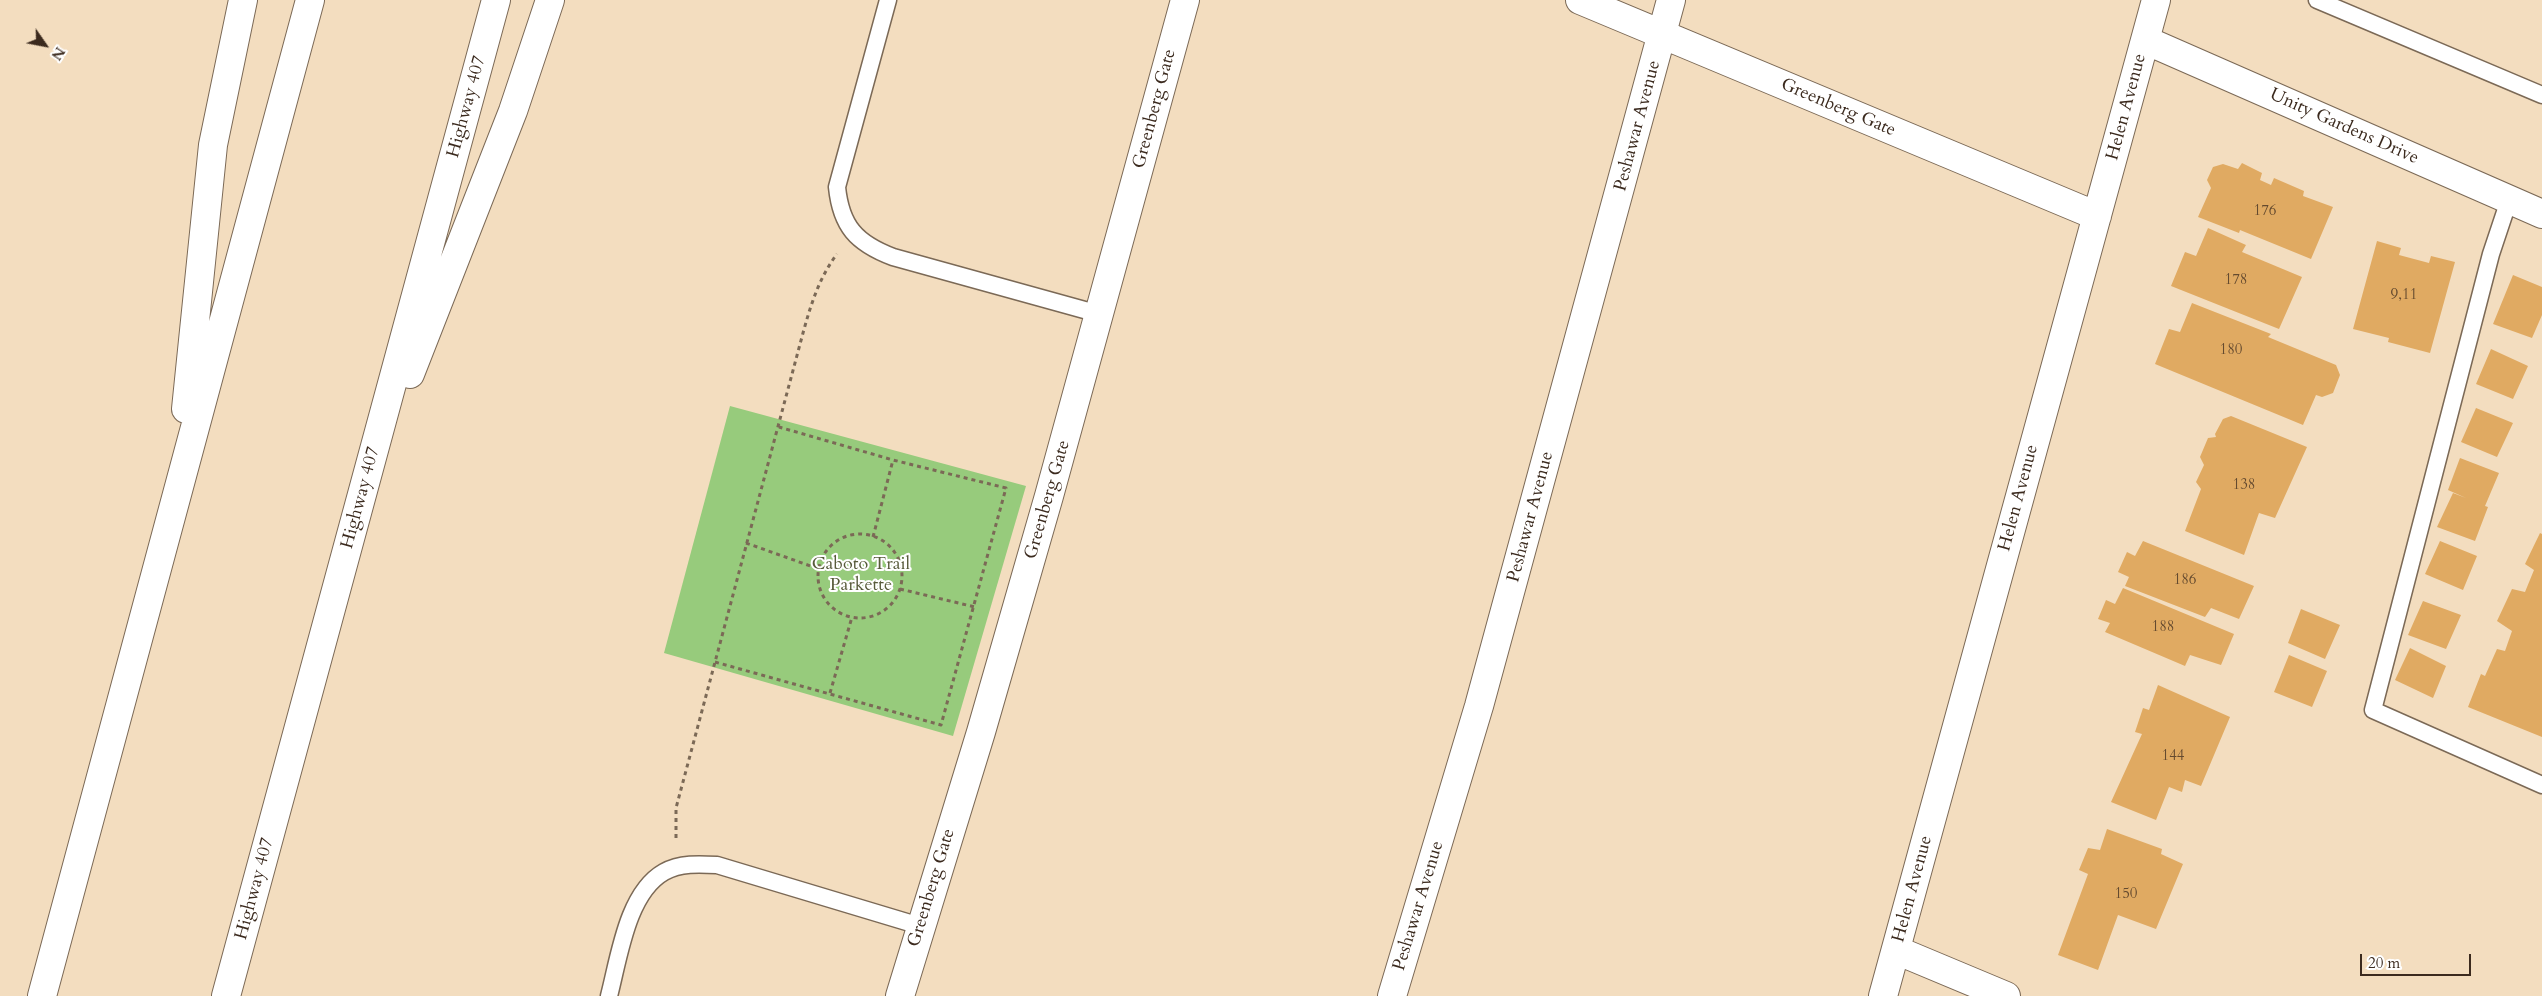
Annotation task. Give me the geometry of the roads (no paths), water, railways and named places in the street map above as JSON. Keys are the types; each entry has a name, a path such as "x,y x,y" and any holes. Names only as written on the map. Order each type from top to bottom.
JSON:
{"main road":[{"path":"178,491 213,146 243,0"},
{"path":"42,996 310,0"},
{"name":"Highway 407","path":"226,996 496,0"},
{"path":"359,506 513,111 550,0"},
{"name":"Greenberg Gate","path":"900,996 987,713 1049,496 1185,0"},
{"name":"Greenberg Gate","path":"1580,0 2097,216"},
{"name":"Peshawar Avenue","path":"1392,996 1479,706 1671,0"},
{"name":"Helen Avenue","path":"1883,996 2156,0"},
{"name":"Unity Gardens Drive","path":"2145,40 2542,214"},
{"path":"1896,950 2006,996"}],"lane":[{"path":"888,0 837,187 839,205 847,224 859,239 871,248 893,257 1098,314"},
{"path":"2316,0 2542,95"},
{"path":"2510,200 2491,254 2372,710 2542,785"},
{"path":"609,996 631,914 645,887 665,872 691,864 717,865 920,926"}],"park label":[{"name":"Caboto Trail Parkette","path":"861,575"}]}
